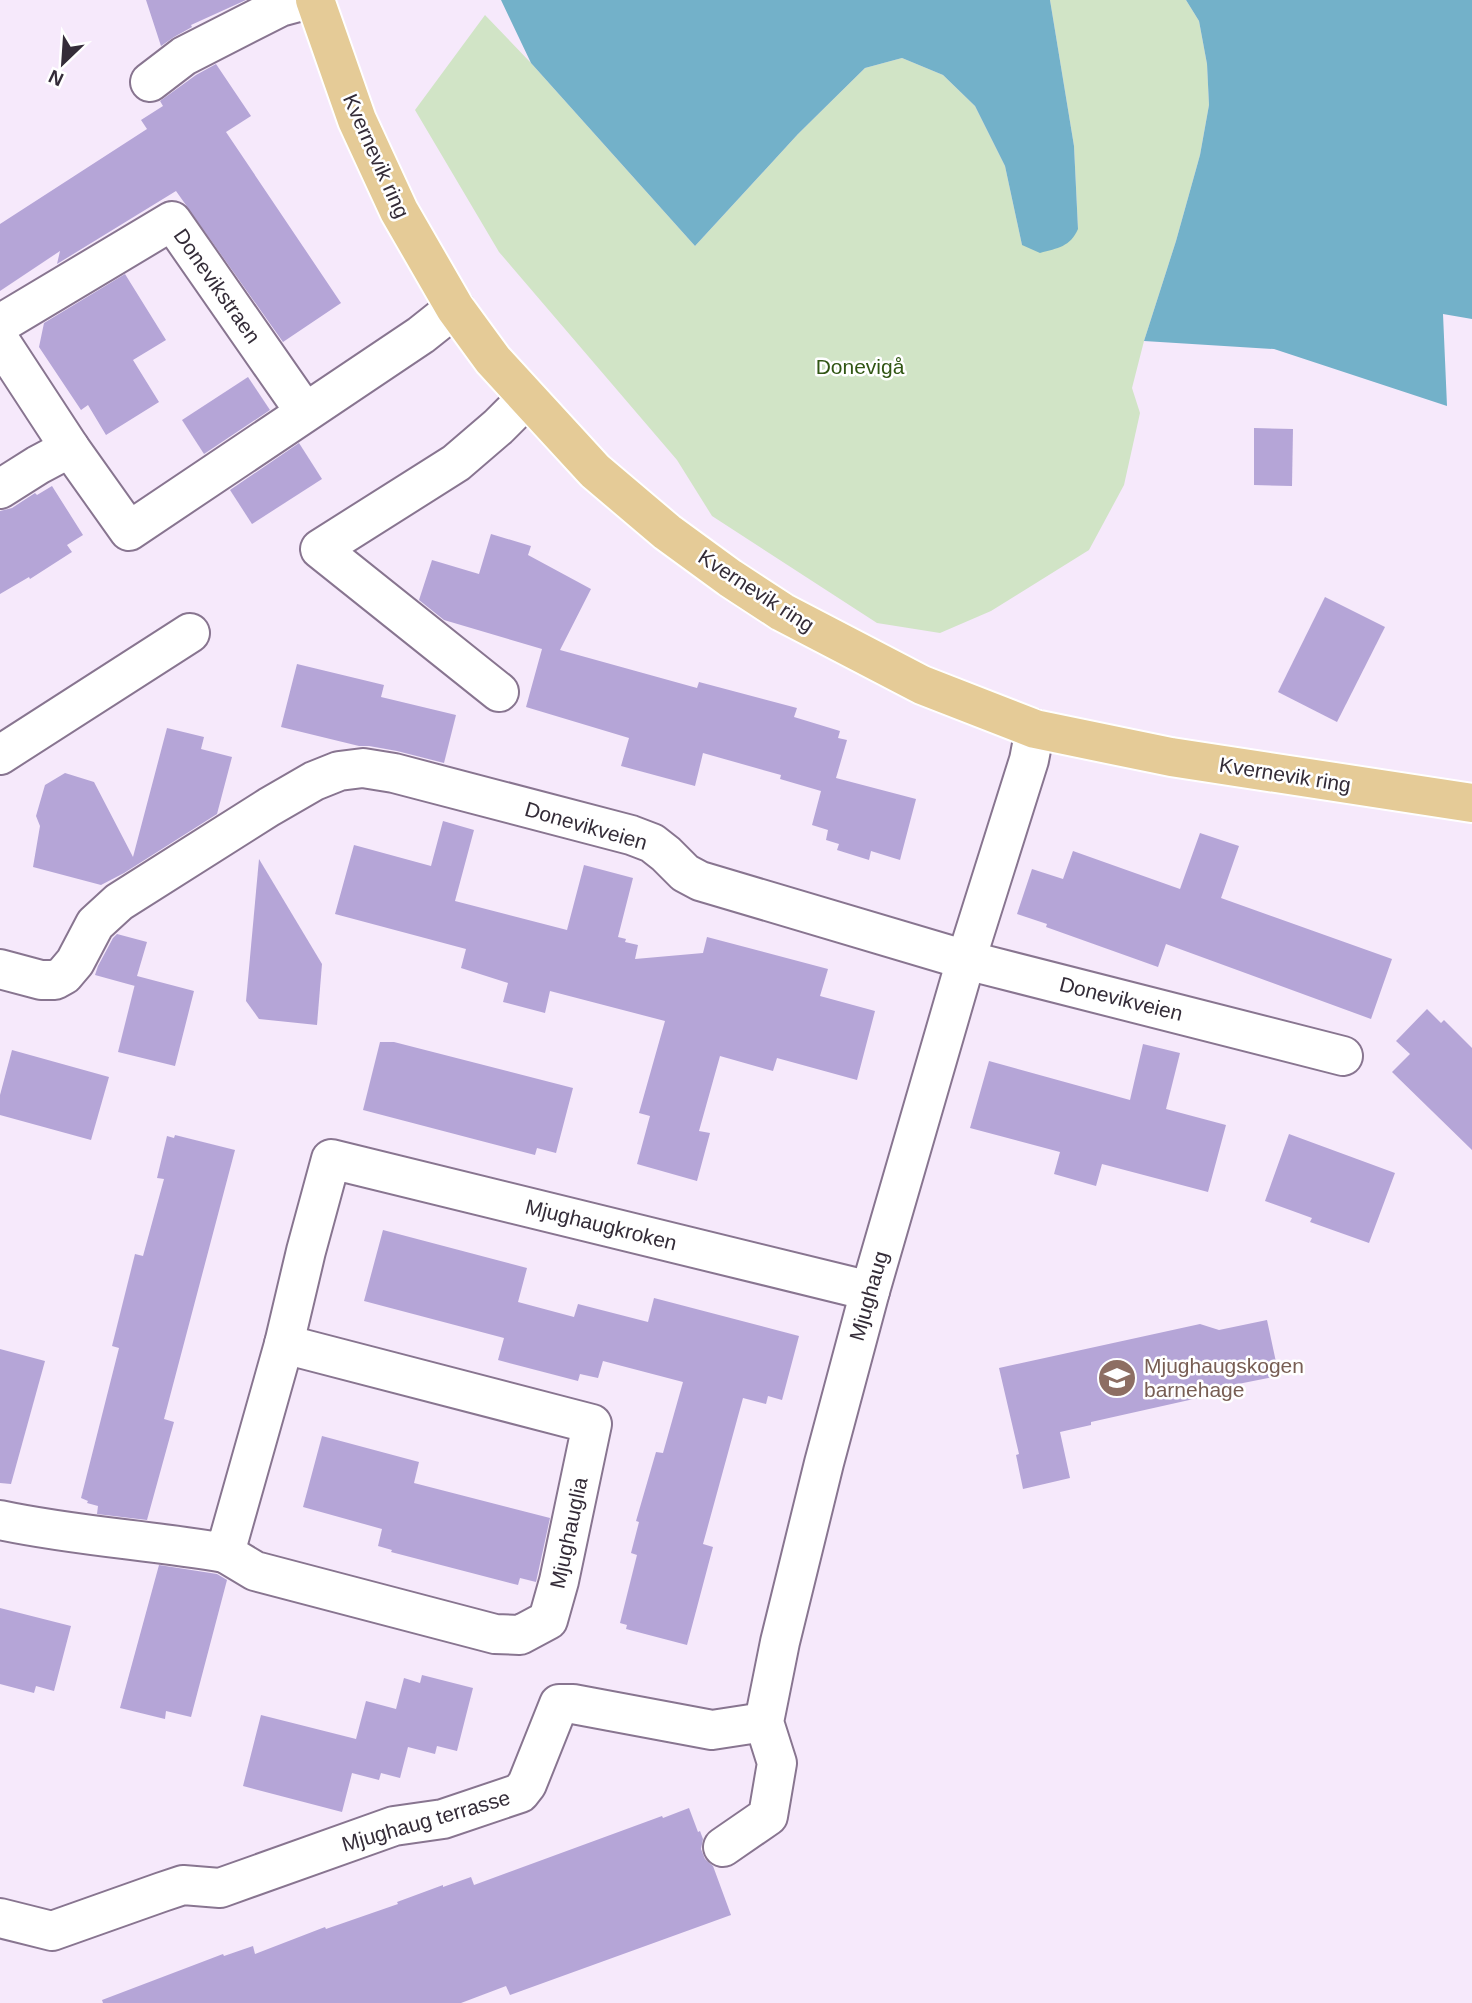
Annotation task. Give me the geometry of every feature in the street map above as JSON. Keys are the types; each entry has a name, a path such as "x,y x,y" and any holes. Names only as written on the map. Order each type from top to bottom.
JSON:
{"main road":[{"name":"Kvernevik ring","path":"315,0 357,120 399,211 455,308 492,360 595,471 667,532 730,578 816,631 922,685 1035,729 1171,757 1472,803"}],"street":[{"path":"150,82 184,56 280,7 306,0"},
{"name":"Donevikstraen","path":"0,324 172,220 305,412"},
{"path":"0,341 70,448 129,531 421,335 455,308"},
{"path":"499,692 320,549 456,463 527,398"},
{"path":"0,489 70,448"},
{"path":"0,755 190,633"},
{"name":"Mjughaug","path":"723,1847 768,1816 777,1763 764,1722 794,1582 870,1290 966,960 1029,760 1035,729"},
{"name":"Donevikveien","path":"0,969 41,980 55,980 64,975 75,962 95,924 119,902 314,781 339,771 363,768 394,773 631,835 652,843 685,873 700,881 966,960 1343,1056"},
{"name":"Mjughaugkroken","path":"284,1344 331,1159 870,1290"},
{"path":"225,1553 284,1344"},
{"name":"Mjughauglia","path":"0,1520 58,1531 225,1553 256,1571 495,1634 520,1635 548,1620 559,1581 592,1424 284,1344"},
{"name":"Mjughaug terrasse","path":"0,1918 52,1931 183,1885 220,1888 394,1826 443,1819 520,1793 527,1784 559,1704 712,1730 764,1722"}],"green space":[{"name":"Donevigå","path":"1050,0 1186,0 1199,21 1207,64 1209,105 1200,155 1132,388 1140,413 1124,485 1089,550 991,611 940,633 877,623 712,516 677,460 499,252 415,110 485,15 695,246 798,134 865,68 902,58 943,75 975,106 1005,166 1022,245 1078,229 1074,146"}],"water":[{"path":"501,0 1050,0 1074,146 1078,229 1071,240 1052,250 1040,253 1022,245 1005,166 975,106 943,75 902,58 865,68 798,134 695,246 531,63"},
{"path":"1186,0 1472,0 1472,319 1443,314 1447,406 1274,349 1144,341 1200,155 1209,105 1207,64 1199,21"}],"building":[{"path":"146,0 246,0 191,25 192,27 161,46"},
{"path":"216,64 251,116 226,132 341,303 283,342 176,191 57,264 60,251 0,291 0,224 147,129 141,120 163,106 160,101"},
{"path":"125,274 166,340 133,360 159,402 106,435 88,405 81,410 39,347 44,323"},
{"path":"248,377 270,410 204,454 182,420"},
{"path":"1254,428 1293,429 1292,486 1254,485"},
{"path":"299,443 322,479 252,524 230,490"},
{"path":"52,486 83,535 67,545 72,552 30,579 29,577 0,594 0,511 12,508"},
{"path":"491,534 531,546 528,555 591,589 560,650 697,688 699,682 797,708 794,717 840,731 838,738 847,740 836,778 916,799 900,860 871,851 869,860 837,850 839,844 826,840 828,830 812,825 821,791 780,779 781,775 703,753 695,786 621,766 629,738 526,707 542,649 444,620 419,600 432,560 479,574"},
{"path":"1325,597 1385,627 1337,722 1278,692"},
{"path":"297,664 384,685 381,697 456,715 444,763 281,727"},
{"path":"167,728 204,737 201,749 232,757 217,814 101,885 33,867 40,826 36,816 45,785 65,773 94,782 133,857"},
{"path":"443,821 474,830 455,901 567,930 584,865 633,878 618,937 638,945 635,959 703,953 707,937 828,969 820,996 875,1011 857,1080 777,1058 773,1071 720,1056 699,1131 710,1133 697,1181 637,1164 650,1116 639,1113 665,1021 550,991 545,1013 503,1002 508,983 461,968 466,949 335,914 354,845 431,866"},
{"path":"1200,833 1239,846 1221,898 1392,959 1371,1019 1166,944 1158,967 1017,914 1032,869 1063,879 1073,851 1180,889"},
{"path":"259,859 322,964 317,1025 259,1019 246,1001"},
{"path":"117,934 147,942 137,976 194,991 175,1066 118,1052 135,986 95,975"},
{"path":"1427,1009 1441,1023 1444,1020 1472,1048 1472,1150 1392,1072 1410,1054 1396,1041"},
{"path":"380,1042 394,1042 573,1088 556,1153 537,1148 535,1155 363,1110"},
{"path":"1143,1044 1180,1053 1166,1109 1226,1125 1208,1192 1102,1164 1096,1186 1054,1174 1060,1152 970,1128 989,1061 1130,1100"},
{"path":"12,1050 109,1077 91,1140 0,1115 0,1095"},
{"path":"1289,1134 1395,1173 1369,1243 1310,1222 1312,1218 1265,1201"},
{"path":"175,1135 235,1150 164,1419 174,1422 147,1520 97,1514 98,1506 81,1498 119,1348 112,1346 135,1254 143,1256 164,1179 157,1178 167,1136 174,1138"},
{"path":"383,1230 527,1268 518,1302 574,1317 578,1304 648,1322 654,1298 799,1336 782,1400 768,1396 766,1404 743,1398 703,1544 713,1547 687,1645 626,1629 627,1625 620,1623 637,1555 631,1553 639,1522 636,1521 656,1452 663,1453 683,1382 603,1361 598,1378 580,1374 578,1381 498,1360 504,1338 364,1301"},
{"path":"1267,1320 1279,1376 1233,1385 1234,1390 1091,1422 1091,1425 1060,1432 1070,1478 1023,1489 1016,1455 1019,1454 999,1368 1200,1324 1219,1330"},
{"path":"0,1349 45,1361 11,1484 0,1483"},
{"path":"322,1436 419,1462 414,1483 550,1518 536,1582 520,1578 518,1585 391,1552 392,1550 378,1546 382,1529 303,1507"},
{"path":"159,1565 217,1574 227,1580 191,1717 166,1711 165,1719 120,1708"},
{"path":"0,1608 71,1626 54,1691 36,1686 34,1693 0,1684"},
{"path":"422,1675 473,1688 457,1751 437,1746 435,1754 408,1747 400,1778 381,1773 379,1780 352,1773 342,1812 243,1786 261,1715 356,1739 366,1701 396,1709 404,1678 420,1683"},
{"path":"689,1808 703,1839 701,1849 705,1859 713,1866 731,1915 510,1995 506,1986 461,2003 103,2003 102,2000 223,1954 224,1956 253,1946 255,1954 325,1927 326,1929 398,1904 397,1902 443,1885 471,1877 474,1885"}],"place":[{"name":"Mjughaugskogen barnehage","path":"1117,1378"}]}
